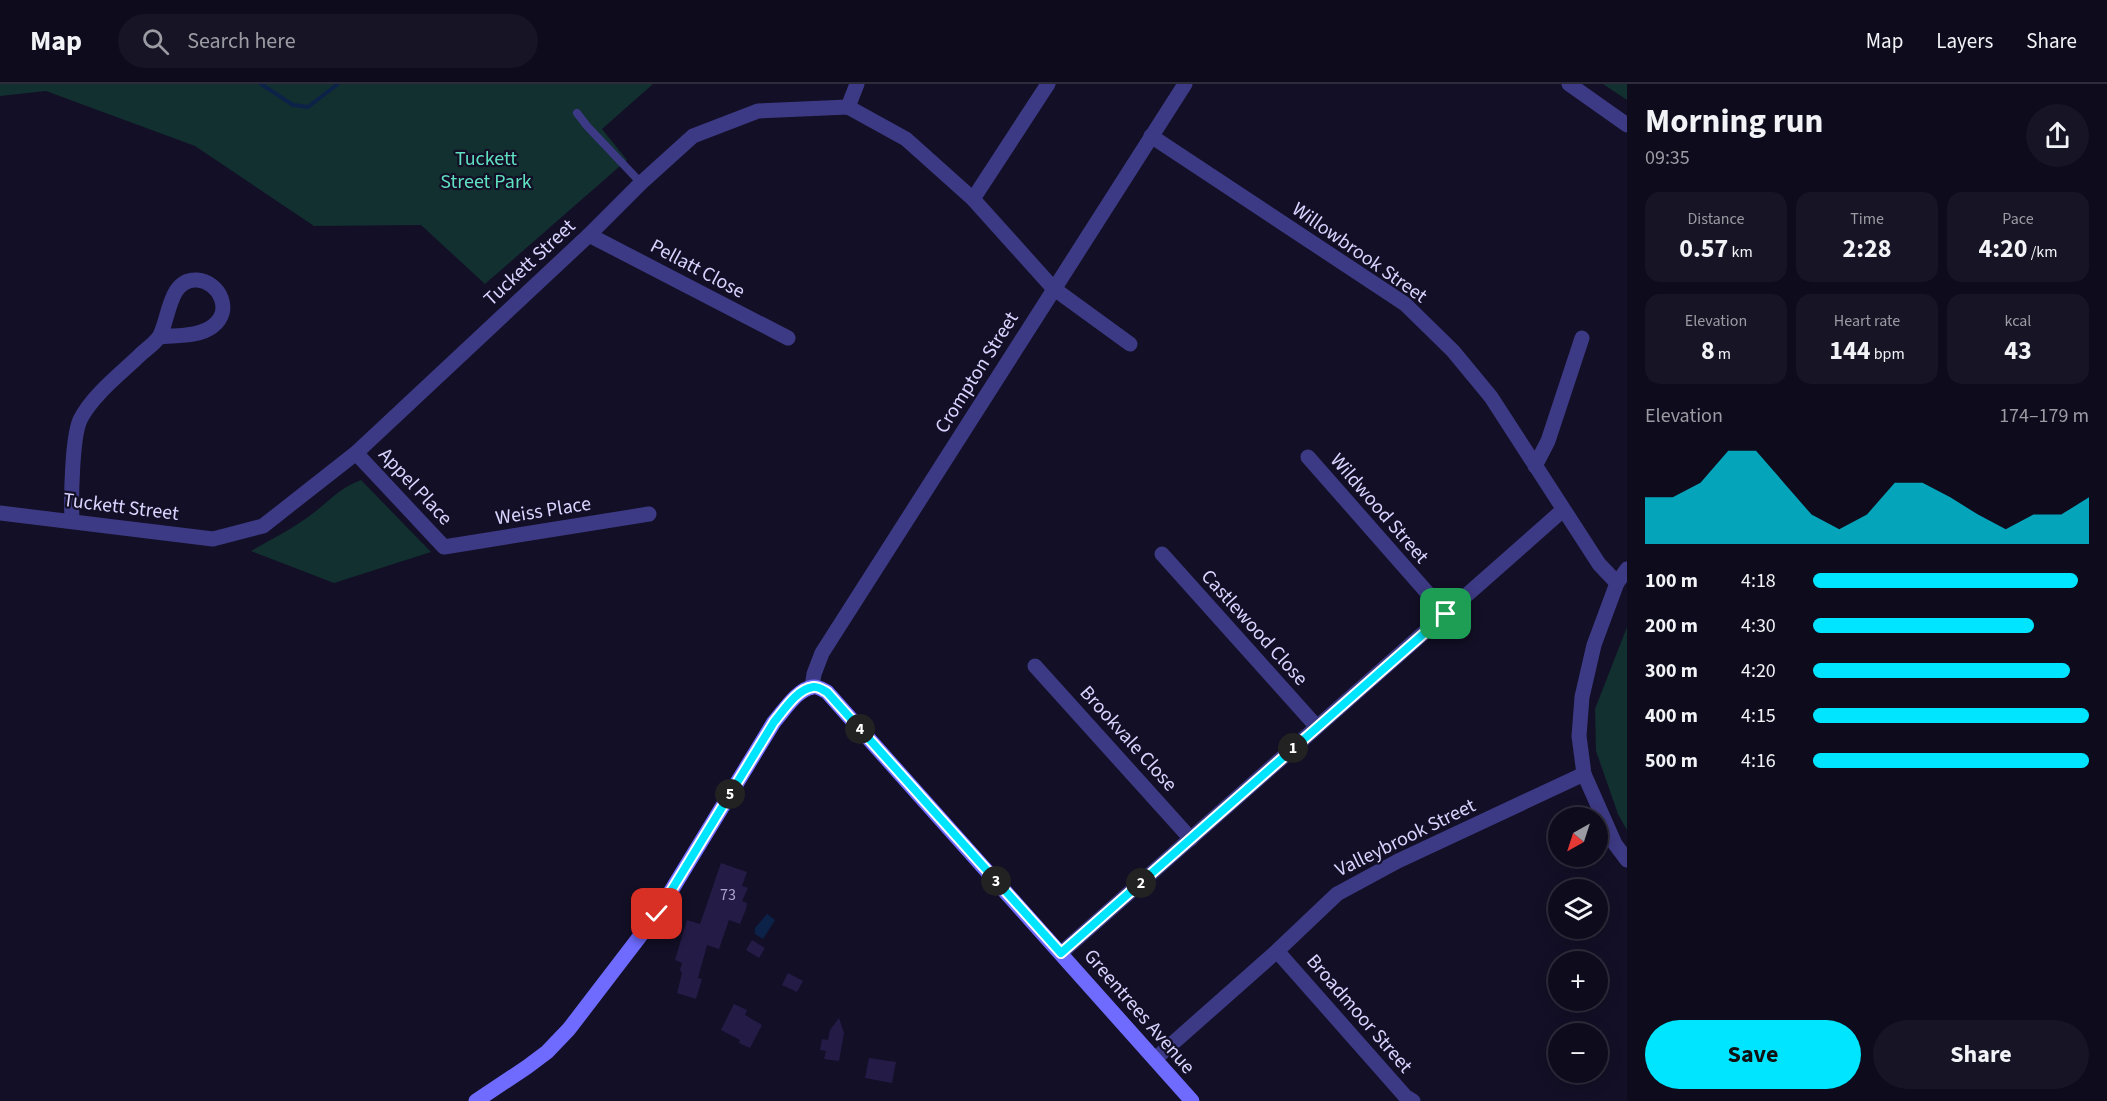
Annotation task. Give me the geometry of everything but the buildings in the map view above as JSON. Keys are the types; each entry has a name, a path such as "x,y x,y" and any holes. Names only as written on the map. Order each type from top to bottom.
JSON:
{"street":[{"path":"856,84 848,107 906,139 973,199 1053,288 1130,344"},
{"path":"973,199 1048,84"},
{"name":"Crompton Street","path":"812,687 822,652 1185,84"},
{"path":"1569,84 1627,125"},
{"name":"Tuckett Street","path":"0,513 213,539 263,526 356,453 693,136 758,111 848,107"},
{"name":"Willowbrook Street","path":"1151,136 1405,304 1453,351 1491,397 1599,564 1617,582"},
{"name":"Pellatt Close","path":"589,235 788,338"},
{"path":"72,520 75,440 80,421 92,402 159,336 170,302 182,286 194,280 206,282 217,289 223,301 222,313 214,326 200,333 159,336"},
{"path":"1535,466 1548,441 1582,338"},
{"name":"Appel Place","path":"356,453 444,547"},
{"name":"Wildwood Street","path":"1308,457 1446,614"},
{"path":"1061,953 1563,510"},
{"name":"Weiss Place","path":"444,547 649,514"},
{"name":"Castlewood Close","path":"1162,554 1317,728"},
{"path":"1627,569 1617,582 1594,645 1582,697 1579,736 1584,774 1615,844 1627,860"},
{"name":"Brookvale Close","path":"1035,666 1191,839"},
{"path":"476,1101 547,1052 569,1029 657,914 774,722 797,696 812,687"},
{"name":"Greentrees Avenue","path":"812,687 827,692 1192,1101"},
{"name":"Valleybrook Street","path":"1155,1059 1277,951 1337,894 1398,861 1584,774"},
{"name":"Broadmoor Street","path":"1277,951 1389,1079 1413,1101"}],"lane":[{"path":"577,112 587,126 641,183"}],"green space":[{"name":"Tuckett Street Park","path":"0,84 653,84 602,129 627,160 485,284 421,225 314,226 195,146 46,91 0,96"},
{"path":"1603,84 1627,84 1627,100"},
{"path":"361,480 431,552 334,583 251,551 301,522 339,492"},
{"path":"1627,627 1627,830 1618,814 1596,751 1595,709"}],"water":[{"path":"767,914 775,920 763,939 755,934 755,928"}],"waterway":[{"path":"261,84 293,105 308,107 338,84"}],"route":[{"path":"657,914 774,722 797,696 812,687 827,692 1061,953 1446,614"}]}
